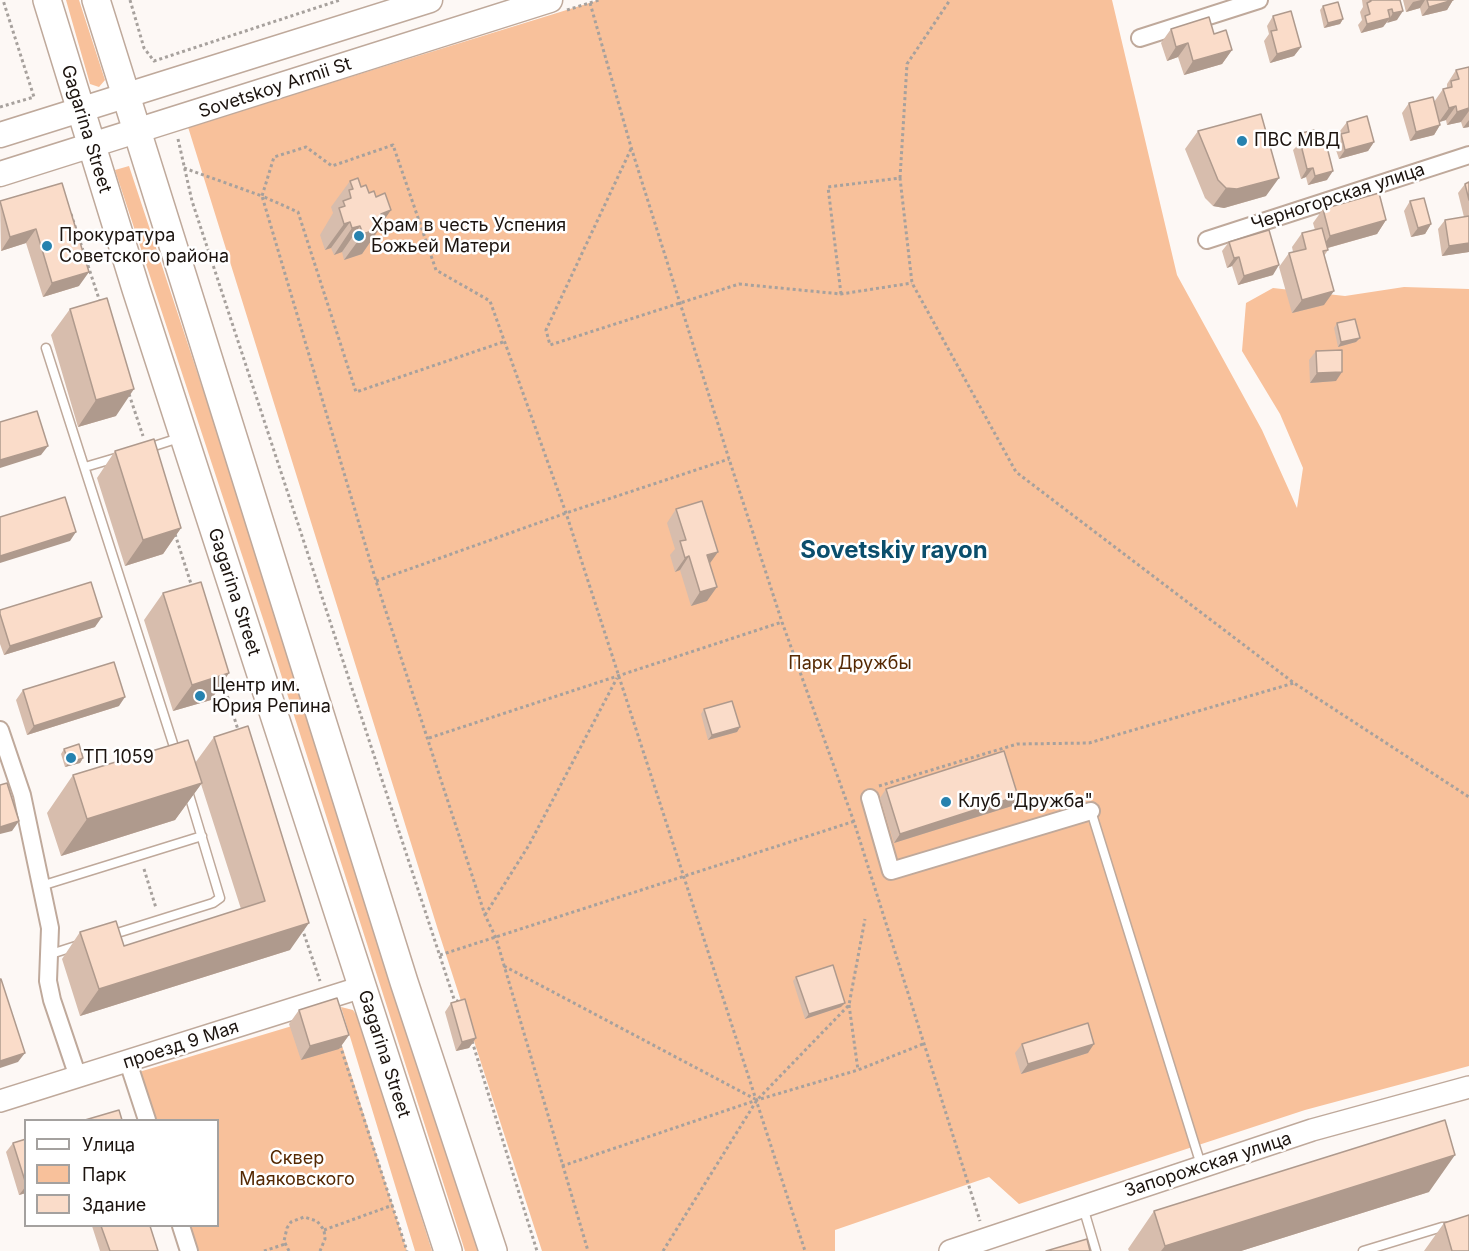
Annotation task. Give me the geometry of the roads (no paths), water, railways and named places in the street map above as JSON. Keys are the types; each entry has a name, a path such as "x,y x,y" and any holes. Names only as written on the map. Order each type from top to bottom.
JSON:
{"main road":[{"name":"Gagarina Street","path":"46,0 183,436 448,1251"},
{"path":"96,0 404,982 493,1251"},
{"name":"Sovetskoy Armii St","path":"0,135 430,0"},
{"name":"Sovetskoy Armii St","path":"0,174 139,132 549,0"}],"street":[{"path":"1140,38 1259,0"},
{"name":"Черногорская улица","path":"1207,240 1469,155"},
{"path":"0,730 22,795 51,936 48,981 52,1000 78,1077"},
{"path":"870,798 891,872 1091,811"},
{"name":"проезд 9 Мая","path":"0,1101 362,987"},
{"path":"128,1062 147,1119"},
{"name":"Запорожская улица","path":"950,1251 1312,1130 1469,1088"},
{"path":"181,1227 189,1251"}],"lane":[{"path":"46,348 177,758"},
{"path":"137,451 183,436"},
{"path":"85,467 126,454"},
{"path":"105,937 213,903 220,898 185,780"},
{"path":"1091,811 1201,1166"},
{"path":"41,886 202,836"},
{"path":"51,954 83,944"},
{"path":"1083,1207 1096,1251"},
{"path":"1363,1251 1442,1227 1469,1226"}],"place":[{"name":"ПВС МВД","path":"1242,141"},
{"name":"Храм в честь Успения Божьей Матери","path":"359,236"},
{"name":"Прокуратура Советского района","path":"47,246"},
{"name":"Центр им. Юрия Репина","path":"200,696"},
{"name":"ТП 1059","path":"71,758"},
{"name":"Клуб \"Дружба\"","path":"946,802"}],"district":[{"name":"Sovetskiy rayon","path":"894,551"}],"park label":[{"name":"Парк Дружбы","path":"850,664"},
{"name":"Сквер Маяковского","path":"297,1169"}]}
